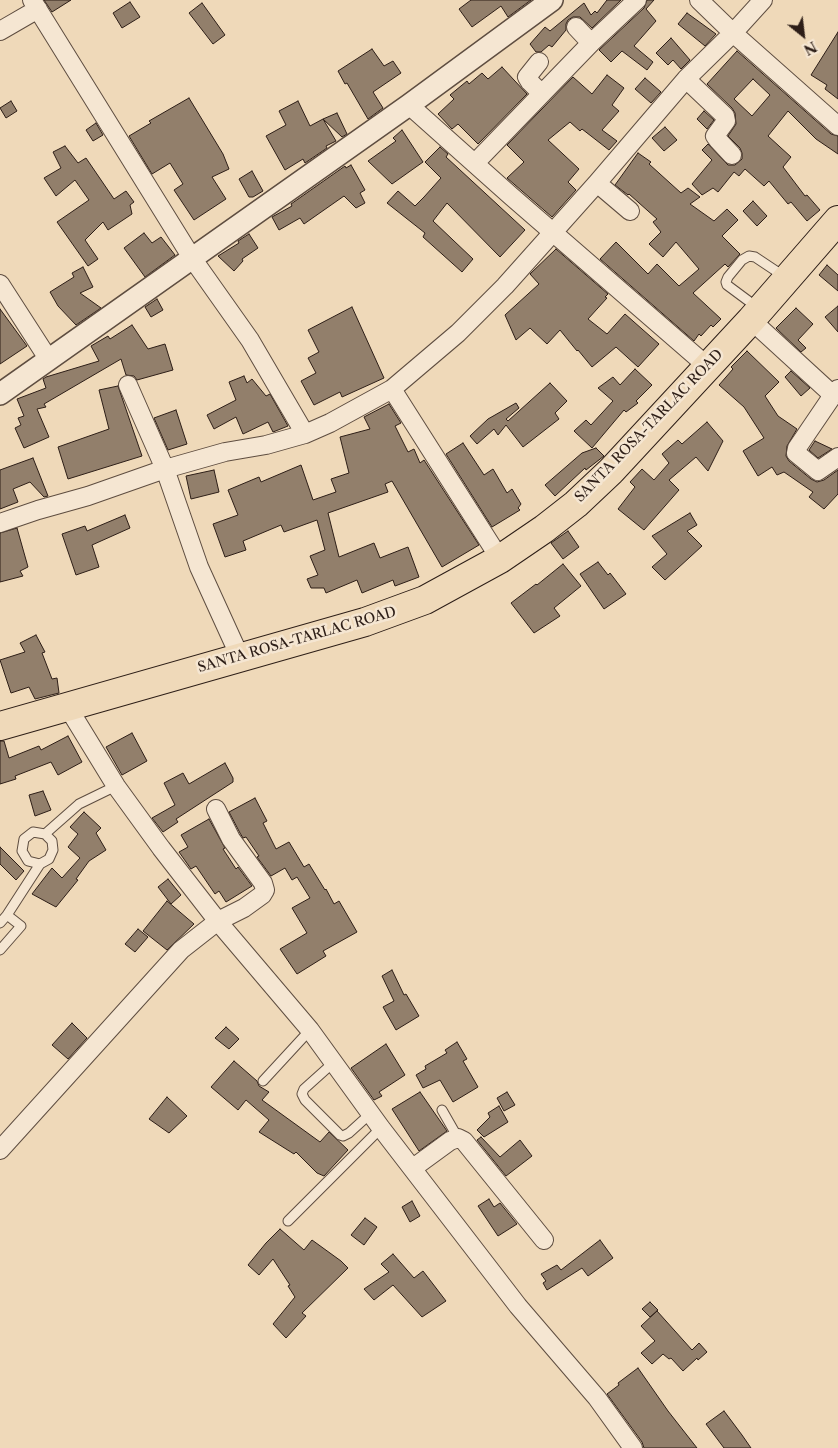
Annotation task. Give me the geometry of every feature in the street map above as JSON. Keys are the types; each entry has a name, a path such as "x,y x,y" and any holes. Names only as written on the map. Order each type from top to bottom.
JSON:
{"highway":[{"name":"SANTA ROSA-TARLAC ROAD","path":"0,726 326,634 401,609 449,588 500,559 544,529 588,492 624,458 755,315 838,220"}],"street":[{"path":"0,394 409,105 552,0"},
{"path":"475,163 591,43 637,0"},
{"path":"699,0 733,33 838,126"},
{"path":"0,524 165,469 225,452 266,445 305,434 330,423 392,388 432,357 482,310 598,183 686,79 733,33 763,0"},
{"path":"0,31 35,4 192,258 250,340 305,434"},
{"path":"576,27 591,43"},
{"path":"539,62 527,77 542,94"},
{"path":"686,79 725,116 726,122 715,138 732,155"},
{"path":"409,105 707,366"},
{"path":"598,183 630,211"},
{"path":"0,284 49,360"},
{"path":"755,315 835,392 797,448 796,454 818,471 838,457"},
{"path":"128,386 165,469 199,567 240,657"},
{"path":"392,388 500,559"},
{"path":"67,706 116,786 218,921 310,1030 370,1114 518,1306 597,1398 633,1448"},
{"path":"0,1149 180,950 218,921 244,908 262,895 265,890 262,884 231,839 216,809"},
{"path":"413,1168 450,1141 458,1138 464,1141 544,1240"}],"lane":[{"path":"755,315 726,282 742,260 749,256 755,257 787,278"},
{"path":"45,834 79,804 116,786"},
{"path":"0,922 7,915 40,864 49,859 54,850 52,840 45,834 34,832 24,840 22,851 28,861 40,864"},
{"path":"0,950 21,926 7,915"},
{"path":"263,1081 310,1030"},
{"path":"333,1063 304,1089 302,1094 305,1100 343,1136 350,1133 370,1114"},
{"path":"442,1110 458,1138"},
{"path":"288,1221 381,1128"}],"building":[{"path":"44,0 71,0 52,12"},
{"path":"471,0 531,0 508,17 501,6 472,27 459,9"},
{"path":"607,0 621,0 592,28 580,17 573,17 568,20 566,30 552,47 549,45 541,52 536,52 530,44 545,27 550,31 584,3 591,15 595,11 597,13"},
{"path":"647,0 654,0 646,9 656,21 634,46 653,62 647,70 622,51 611,62 599,50 644,8"},
{"path":"130,2 140,17 122,28 113,13"},
{"path":"202,3 225,35 213,44 189,13"},
{"path":"687,13 716,34 705,46 678,24"},
{"path":"838,32 838,99 825,89 827,85 811,75"},
{"path":"671,38 690,60 681,69 673,60 668,65 656,53"},
{"path":"372,49 384,66 393,61 401,73 373,92 383,108 368,119 338,71"},
{"path":"737,51 831,134 838,136 838,154 816,139 788,111 768,136 791,157 783,167 805,196 807,195 820,210 807,221 791,202 788,204 769,181 764,186 745,169 739,176 734,172 718,192 713,188 702,195 692,184 712,160 702,150 708,144 728,165 735,165 742,159 740,148 728,136 736,124 735,113 707,84","holes":["753,79 770,95 752,116 734,99"]},
{"path":"502,67 527,94 478,144 458,124 452,129 438,114 454,99 450,95 467,81 469,84 482,73 488,79"},
{"path":"607,75 624,88 612,105 619,111 602,130 617,141 609,150 570,122 548,140 579,169 568,182 576,190 552,217 507,178 524,162 507,145 573,77 592,94"},
{"path":"645,78 661,92 651,103 635,89"},
{"path":"189,98 223,154 229,169 212,177 226,199 194,220 174,190 183,184 170,163 152,174 129,136 151,123 149,121"},
{"path":"11,101 17,111 6,118 0,108"},
{"path":"298,101 310,126 323,119 336,141 326,146 327,148 305,163 303,159 285,170 266,136 286,125 279,111"},
{"path":"704,111 714,120 707,129 697,119"},
{"path":"337,113 347,134 342,137 323,119"},
{"path":"96,123 103,135 93,141 86,130"},
{"path":"665,127 677,140 664,151 652,138"},
{"path":"402,130 423,162 392,184 368,161 396,141 393,138"},
{"path":"65,146 78,163 86,158 114,199 126,191 134,202 130,205 132,214 108,230 103,222 85,240 98,259 88,266 57,222 89,200 75,180 56,196 44,178 61,168 53,152"},
{"path":"440,147 448,154 446,157 525,230 500,257 447,203 433,221 473,259 462,272 423,237 425,233 387,203 398,191 415,206 424,197 441,178 425,162"},
{"path":"638,153 651,162 649,164 681,193 688,188 700,197 690,204 714,221 727,209 738,220 722,236 740,254 728,267 725,264 693,293 721,319 713,327 711,325 701,336 699,334 694,341 600,259 616,242 648,274 657,264 679,286 699,269 676,242 663,257 649,244 661,232 653,222 657,219 629,194 615,185"},
{"path":"351,165 365,190 360,193 365,203 356,208 344,196 304,224 300,218 279,230 272,217 292,206 291,204 345,166 346,168"},
{"path":"252,171 263,191 253,197 249,197 239,179"},
{"path":"753,201 767,216 757,226 743,211"},
{"path":"144,233 152,243 161,237 175,255 145,277 124,248"},
{"path":"249,234 258,248 242,259 243,261 234,271 218,256 239,243 238,241"},
{"path":"556,249 608,294 605,297 607,298 588,319 607,334 625,314 659,344 638,367 616,347 592,367 560,330 547,344 530,328 516,340 505,315 539,284 530,274"},
{"path":"827,265 838,275 838,291 819,275"},
{"path":"83,267 93,287 80,293 101,308 76,325 58,306 50,292 74,277 72,273"},
{"path":"157,299 163,310 151,317 145,307"},
{"path":"838,306 838,332 825,317"},
{"path":"352,307 384,378 342,397 340,392 314,405 301,381 316,373 308,358 319,352 308,330"},
{"path":"796,308 813,324 798,340 806,348 801,352 776,328"},
{"path":"0,309 27,346 0,364"},
{"path":"132,325 148,349 165,344 173,370 137,380 134,376 126,375 121,359 44,404 46,407 37,409 49,437 24,448 15,428 21,425 18,418 24,416 17,399 46,388 43,379 46,377 99,361 91,346 108,336 110,339"},
{"path":"747,351 779,382 765,396 778,416 797,429 787,446 786,456 789,461 817,482 824,480 838,470 838,494 824,509 809,497 813,492 784,472 777,475 772,467 758,476 743,451 764,438 744,407 719,385 733,369 731,367"},
{"path":"635,369 652,385 636,401 638,403 626,412 624,410 592,448 574,431 586,420 591,425 613,401 598,388 613,377 620,385"},
{"path":"791,371 810,388 801,396 785,377"},
{"path":"244,376 247,383 252,379 266,396 270,394 288,426 273,432 268,422 243,434 236,417 214,429 207,415 236,400 229,382"},
{"path":"550,383 567,401 555,413 559,419 523,447 506,425 498,435 494,429 477,444 470,436 488,419 516,403 519,408 506,419 508,421"},
{"path":"118,386 142,456 68,479 58,447 109,429 99,390"},
{"path":"389,404 401,423 395,426 408,452 414,449 420,463 424,460 479,545 442,567 392,481 385,484 388,492 328,513 339,557 374,543 380,558 408,547 419,577 395,586 393,580 362,593 357,580 326,593 324,588 311,588 307,579 318,575 310,556 325,550 317,520 284,532 281,525 243,541 246,550 225,557 213,524 238,515 228,490 259,477 261,482 301,465 313,500 336,492 331,479 349,473 340,437 370,429 364,417"},
{"path":"176,410 187,444 168,450 154,418"},
{"path":"707,422 723,441 708,471 696,457 669,480 679,490 644,530 618,509 635,487 630,482 642,469 654,480 669,463 662,454 678,440 682,444"},
{"path":"815,441 832,449 818,458 809,450"},
{"path":"463,443 484,475 493,469 507,493 512,489 521,504 518,508 520,510 492,527 446,454"},
{"path":"596,448 604,456 586,470 585,468 555,496 545,485 582,453"},
{"path":"33,458 48,496 44,497 30,482 13,489 18,502 0,509 0,470"},
{"path":"214,470 219,492 191,499 186,476"},
{"path":"690,513 697,525 687,531 702,546 665,580 652,567 667,554 652,536"},
{"path":"125,515 130,528 92,545 99,567 76,575 62,534 85,526 87,531"},
{"path":"17,528 28,567 20,571 23,576 0,582 0,533"},
{"path":"568,531 579,547 563,559 551,543"},
{"path":"598,562 608,575 610,573 626,594 604,609 580,574"},
{"path":"563,564 581,586 554,608 560,616 534,633 511,603"},
{"path":"36,635 45,652 42,653 52,679 57,678 59,693 35,699 29,687 11,693 0,660 25,652 20,643"},
{"path":"132,733 147,761 122,775 106,747"},
{"path":"68,736 82,762 58,775 51,762 15,776 16,779 0,784 0,741 4,741 9,758 39,746 41,750"},
{"path":"225,763 233,778 233,782 176,819 178,822 163,832 152,818 175,805 164,783 183,773 189,784"},
{"path":"43,791 51,810 35,816 29,795"},
{"path":"255,798 267,821 263,823 276,849 289,842 304,867 309,864 334,904 339,901 357,932 323,951 326,956 297,974 280,949 307,933 292,908 310,898 297,877 292,880 285,868 271,876 257,857 259,856 246,837 243,838 240,833 229,812"},
{"path":"84,812 101,828 96,833 106,850 89,861 76,879 78,880 56,907 32,894 52,868 62,878 80,858 68,847 78,834 70,827"},
{"path":"209,819 225,848 223,849 236,869 238,867 252,886 226,902 219,891 215,894 196,866 191,869 179,852 188,847 181,835"},
{"path":"0,847 24,871 16,880 0,864"},
{"path":"168,879 181,895 171,904 158,887"},
{"path":"167,901 194,924 167,950 143,931"},
{"path":"138,929 148,937 135,952 125,944"},
{"path":"392,970 404,995 406,994 419,1016 396,1030 383,1007 394,1001 382,976"},
{"path":"72,1023 87,1038 68,1059 52,1045"},
{"path":"226,1027 239,1039 229,1049 215,1038"},
{"path":"457,1042 467,1059 463,1061 478,1087 453,1102 440,1080 423,1088 416,1075 426,1069 425,1066 447,1053 445,1050"},
{"path":"386,1044 405,1075 379,1092 382,1096 374,1100 351,1068"},
{"path":"234,1061 257,1081 259,1086 269,1092 262,1100 320,1142 329,1132 348,1150 324,1176 317,1173 296,1152 294,1154 259,1132 269,1120 246,1100 238,1110 211,1087"},
{"path":"420,1092 447,1131 419,1151 392,1109"},
{"path":"507,1092 515,1105 504,1111 497,1098"},
{"path":"167,1097 187,1116 169,1133 149,1119"},
{"path":"499,1106 508,1122 484,1137 477,1130 490,1117 488,1113"},
{"path":"481,1137 500,1157 520,1140 532,1156 506,1176 477,1140"},
{"path":"489,1199 494,1207 500,1203 517,1224 498,1236 478,1206"},
{"path":"412,1201 420,1216 410,1222 402,1207"},
{"path":"365,1218 377,1227 364,1245 351,1235"},
{"path":"280,1229 304,1250 312,1240 348,1268 302,1313 306,1316 286,1338 273,1324 295,1297 288,1286 290,1285 273,1259 259,1275 248,1265"},
{"path":"600,1240 613,1258 588,1276 582,1268 547,1290 543,1283 546,1281 541,1274 557,1265 561,1270"},
{"path":"393,1254 414,1278 423,1271 446,1301 422,1317 393,1285 374,1300 364,1289 389,1272 381,1264"},
{"path":"650,1302 658,1310 650,1317 642,1309"},
{"path":"657,1311 692,1350 699,1343 707,1352 698,1360 697,1358 683,1371 671,1358 669,1359 663,1354 652,1364 641,1353 655,1341 641,1326"},
{"path":"638,1368 697,1448 644,1448 642,1442 607,1394"},
{"path":"724,1411 751,1448 724,1448 706,1424"}]}
